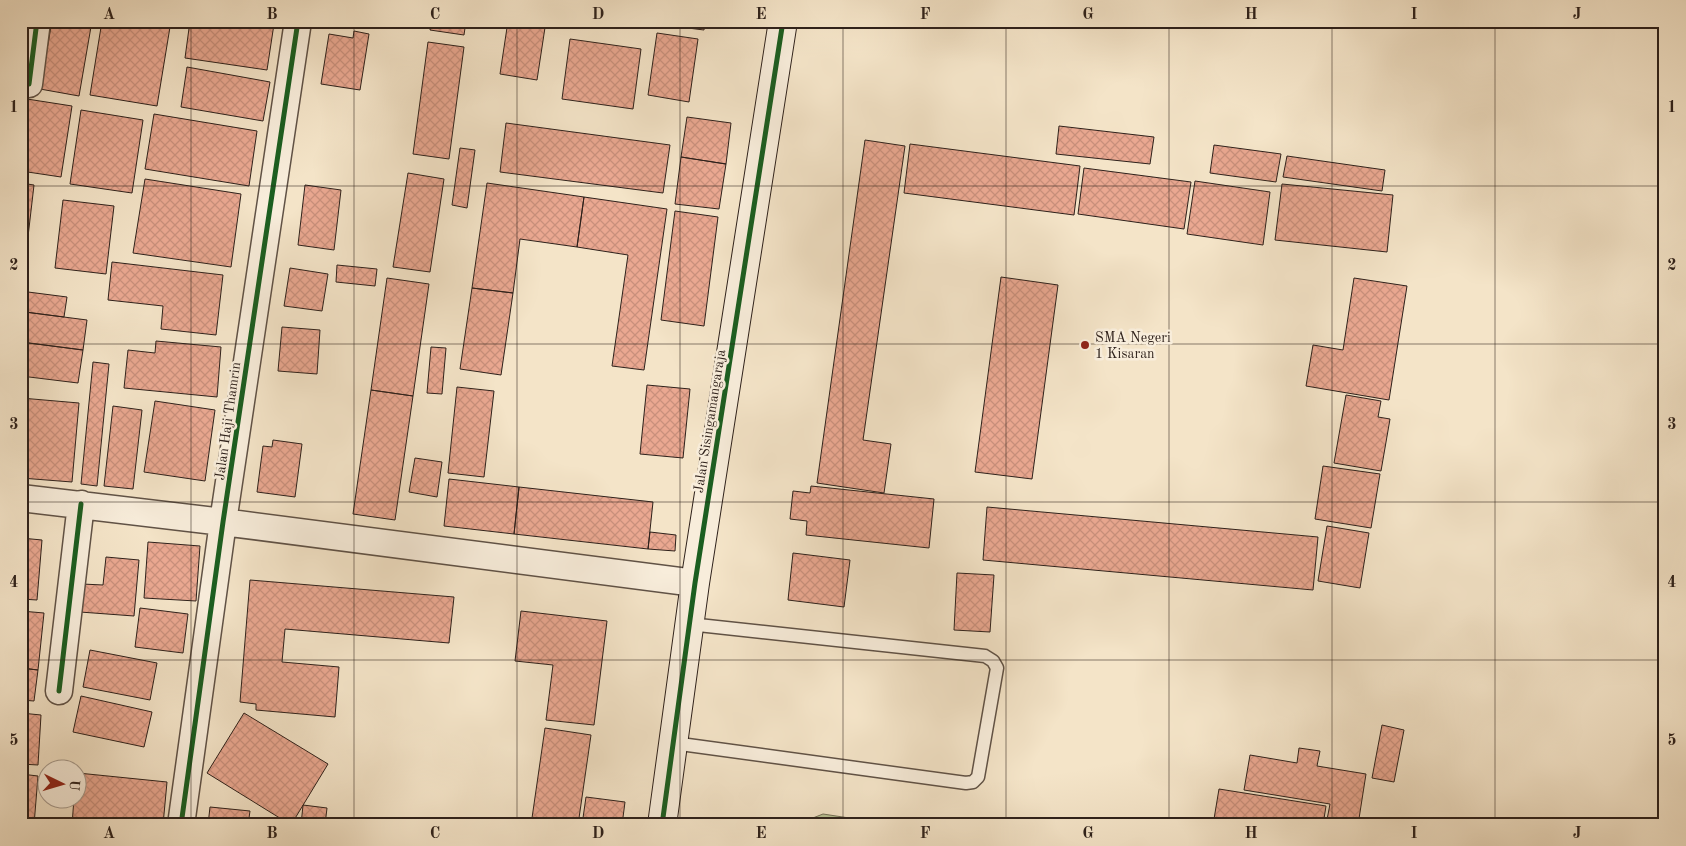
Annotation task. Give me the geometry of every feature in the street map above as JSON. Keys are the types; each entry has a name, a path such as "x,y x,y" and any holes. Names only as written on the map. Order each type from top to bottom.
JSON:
{"street":[{"path":"29,84 37,21"},
{"name":"Jalan Haji Thamrin","path":"181,825 223,522 298,21"},
{"name":"Jalan Sisingamangaraja","path":"662,825 695,583 783,21"},
{"path":"21,498 81,504 695,583"},
{"path":"59,691 81,504"}],"lane":[{"path":"673,743 966,783 973,782 978,777 997,668 993,661 985,656 689,624"}],"green space":[{"path":"823,814 895,825 795,825"}],"building":[{"path":"52,21 92,21 79,96 40,89"},
{"path":"102,21 137,21 170,27 157,106 90,95"},
{"path":"190,21 254,21 274,24 267,70 185,58"},
{"path":"431,21 466,21 464,35 430,30"},
{"path":"508,21 546,21 537,80 500,74"},
{"path":"664,21 705,21 704,30 664,25"},
{"path":"354,31 369,34 360,90 321,84 329,34 353,38"},
{"path":"657,33 698,39 689,102 648,95"},
{"path":"570,39 641,49 633,109 562,99"},
{"path":"428,42 464,47 449,159 413,154"},
{"path":"187,67 270,82 263,121 181,107"},
{"path":"27,99 72,106 61,177 21,171 21,135"},
{"path":"81,110 143,120 132,193 70,184"},
{"path":"154,114 257,131 249,186 145,169"},
{"path":"687,117 731,123 726,164 681,157"},
{"path":"506,123 670,145 663,193 500,172"},
{"path":"1059,126 1154,137 1150,164 1056,154"},
{"path":"865,140 905,146 863,440 891,444 884,493 817,483"},
{"path":"910,144 1080,166 1074,215 904,193"},
{"path":"1214,145 1281,154 1276,182 1210,173"},
{"path":"460,148 475,150 467,208 452,205"},
{"path":"1287,156 1385,170 1382,191 1283,177"},
{"path":"681,157 726,164 719,209 675,204"},
{"path":"1084,168 1191,182 1184,229 1078,214"},
{"path":"408,173 444,179 430,272 393,267"},
{"path":"145,179 241,194 231,267 133,253"},
{"path":"1195,181 1270,192 1263,245 1187,234"},
{"path":"21,183 34,185 26,254 21,253"},
{"path":"487,183 584,197 577,247 520,239 513,293 472,288"},
{"path":"1282,184 1393,195 1387,252 1275,240"},
{"path":"305,185 341,190 334,250 298,245"},
{"path":"584,197 667,209 644,370 612,366 628,255 577,247"},
{"path":"63,200 114,206 106,274 55,268"},
{"path":"675,211 718,217 704,326 661,320"},
{"path":"112,262 223,275 216,335 161,329 163,306 108,300"},
{"path":"337,265 377,269 375,286 336,282"},
{"path":"290,268 328,274 322,311 284,306"},
{"path":"1001,277 1058,285 1032,479 975,472"},
{"path":"387,278 429,284 413,396 371,390"},
{"path":"1354,278 1407,286 1389,400 1306,386 1313,345 1343,350"},
{"path":"472,288 513,293 501,375 460,369"},
{"path":"28,292 67,297 64,317 25,312"},
{"path":"25,312 87,320 83,350 21,342"},
{"path":"282,327 320,330 317,374 278,371"},
{"path":"156,341 221,347 217,397 124,388 128,350 155,353"},
{"path":"21,342 83,350 78,383 21,376"},
{"path":"431,347 446,348 442,394 427,393"},
{"path":"93,362 109,364 97,486 81,484"},
{"path":"647,385 690,389 683,458 640,454"},
{"path":"457,387 494,391 484,477 448,473"},
{"path":"371,390 413,396 395,520 353,514"},
{"path":"1346,395 1381,401 1378,417 1390,419 1381,471 1334,463"},
{"path":"21,398 79,403 72,482 21,478"},
{"path":"155,401 215,410 205,481 144,472"},
{"path":"113,406 142,410 133,489 104,486"},
{"path":"273,440 302,444 295,497 257,492 263,446 272,447"},
{"path":"415,458 442,462 437,497 409,492"},
{"path":"1323,466 1380,474 1371,528 1315,519"},
{"path":"449,479 519,487 514,534 444,526"},
{"path":"811,486 934,499 929,548 806,535 807,521 790,519 793,491 810,493"},
{"path":"519,487 653,502 648,549 514,534"},
{"path":"987,507 1318,537 1313,590 983,560"},
{"path":"1327,526 1369,533 1360,588 1318,581"},
{"path":"650,532 676,535 675,551 648,549"},
{"path":"21,538 42,540 37,600 21,599"},
{"path":"148,542 200,546 196,601 144,598"},
{"path":"793,553 850,560 844,607 788,600"},
{"path":"106,557 139,560 134,616 80,612 82,584 103,585"},
{"path":"957,573 994,575 990,632 954,630"},
{"path":"250,580 454,597 449,643 285,629 282,662 339,667 335,717 256,710 256,704 240,702"},
{"path":"140,608 188,614 183,653 135,647"},
{"path":"21,611 44,613 38,670 21,668"},
{"path":"521,611 607,621 594,725 546,720 553,665 515,661"},
{"path":"90,650 157,663 150,700 83,687"},
{"path":"21,668 38,670 34,701 21,700"},
{"path":"81,696 152,712 144,747 73,732"},
{"path":"21,713 41,715 38,765 21,764"},
{"path":"244,713 328,764 291,825 207,773"},
{"path":"1382,725 1404,730 1394,782 1372,778"},
{"path":"545,728 591,735 578,825 531,825"},
{"path":"1299,748 1320,751 1317,766 1366,774 1358,825 1326,825 1330,804 1244,790 1250,755 1297,763"},
{"path":"21,774 38,776 34,825 21,825"},
{"path":"88,774 167,782 163,825 72,825 73,808 88,808"},
{"path":"1219,789 1326,806 1323,825 1213,825"},
{"path":"586,797 625,802 622,825 582,825"},
{"path":"303,805 327,808 325,825 301,825"},
{"path":"210,807 250,811 248,825 208,825"},
{"path":"1057,822 1080,825 1056,825"}],"cycle path":[{"path":"29,84 37,21"},
{"path":"181,825 223,522 298,21"},
{"path":"662,825 695,583 783,21"},
{"path":"59,691 81,504"}],"place":[{"name":"SMA Negeri 1 Kisaran","path":"1085,345"}]}
